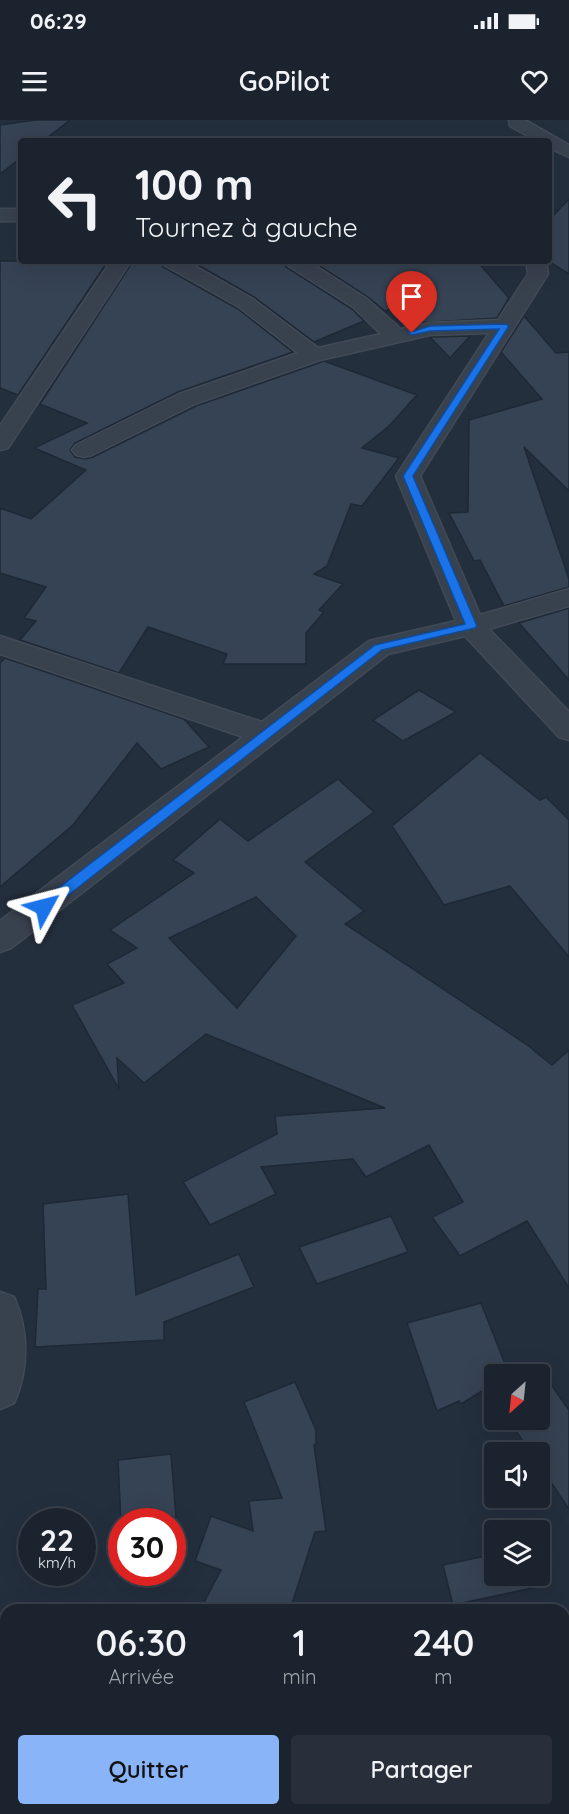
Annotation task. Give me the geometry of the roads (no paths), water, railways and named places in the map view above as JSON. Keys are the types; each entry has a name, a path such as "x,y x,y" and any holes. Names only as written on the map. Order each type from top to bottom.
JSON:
{"street":[{"path":"519,138 516,122 544,138"},
{"path":"552,142 569,152"},
{"path":"0,215 18,215"},
{"path":"0,442 119,264"},
{"path":"176,264 246,303 314,355"},
{"path":"299,264 360,303 394,334 394,337"},
{"path":"536,264 538,274 408,476 471,626 569,730"},
{"path":"84,450 187,399 314,355 430,329 505,326"},
{"path":"0,939 379,647 471,626 569,597"},
{"path":"0,645 266,734"},
{"path":"0,1310 6,1344 0,1389"}]}
